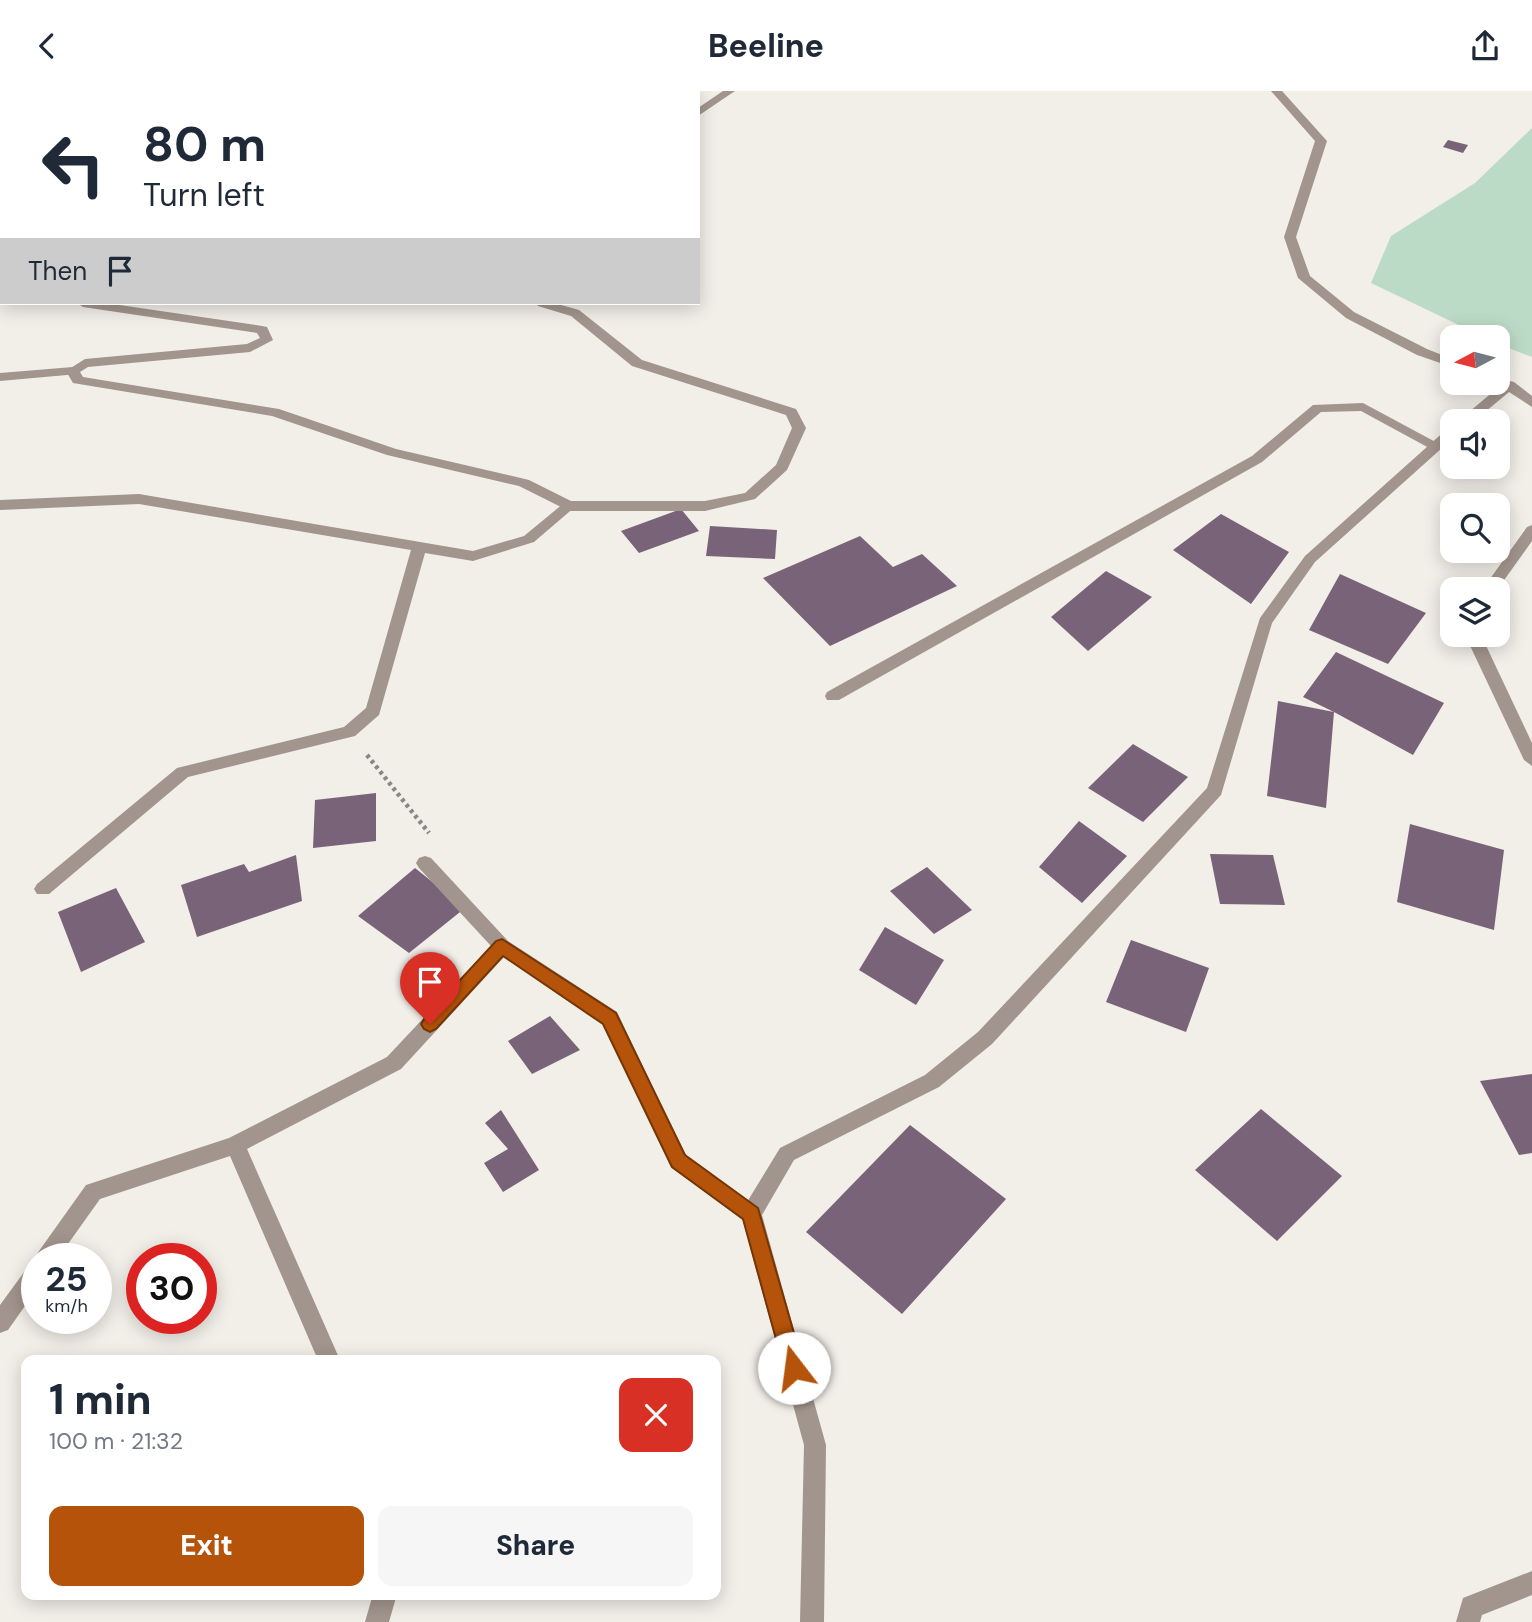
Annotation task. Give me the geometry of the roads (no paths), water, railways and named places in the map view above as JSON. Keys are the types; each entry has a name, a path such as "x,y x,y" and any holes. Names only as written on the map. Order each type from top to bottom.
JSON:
{"street":[{"path":"700,112 730,91"},
{"path":"1276,91 1321,141 1290,237 1304,278 1350,315 1440,359"},
{"path":"0,377 73,371 85,363 250,348 267,340 262,330 96,305"},
{"path":"73,371 78,380 109,387 274,412 392,452 524,483 569,506 705,506 750,496 782,467 799,428 791,412 637,363 575,313 549,305"},
{"path":"1510,388 1532,403"},
{"path":"1477,409 1491,395"},
{"path":"833,696 1257,459 1318,408 1363,407 1436,446"},
{"path":"751,1214 787,1154 932,1081 985,1038 1215,791 1265,622 1310,559 1440,442"},
{"path":"0,505 139,499 419,549 473,556 529,539 569,506"},
{"path":"1498,577 1532,530"},
{"path":"43,889 183,772 349,732 373,711 419,549"},
{"path":"1480,647 1532,760"},
{"path":"425,863 502,946 610,1019 678,1161 751,1214 815,1445 812,1622"},
{"path":"57,1243 93,1192 235,1145 394,1063 502,946"},
{"path":"235,1145 327,1355"},
{"path":"0,1323 21,1293"},
{"path":"1468,1622 1472,1607 1532,1583"},
{"path":"377,1622 383,1600"}]}
